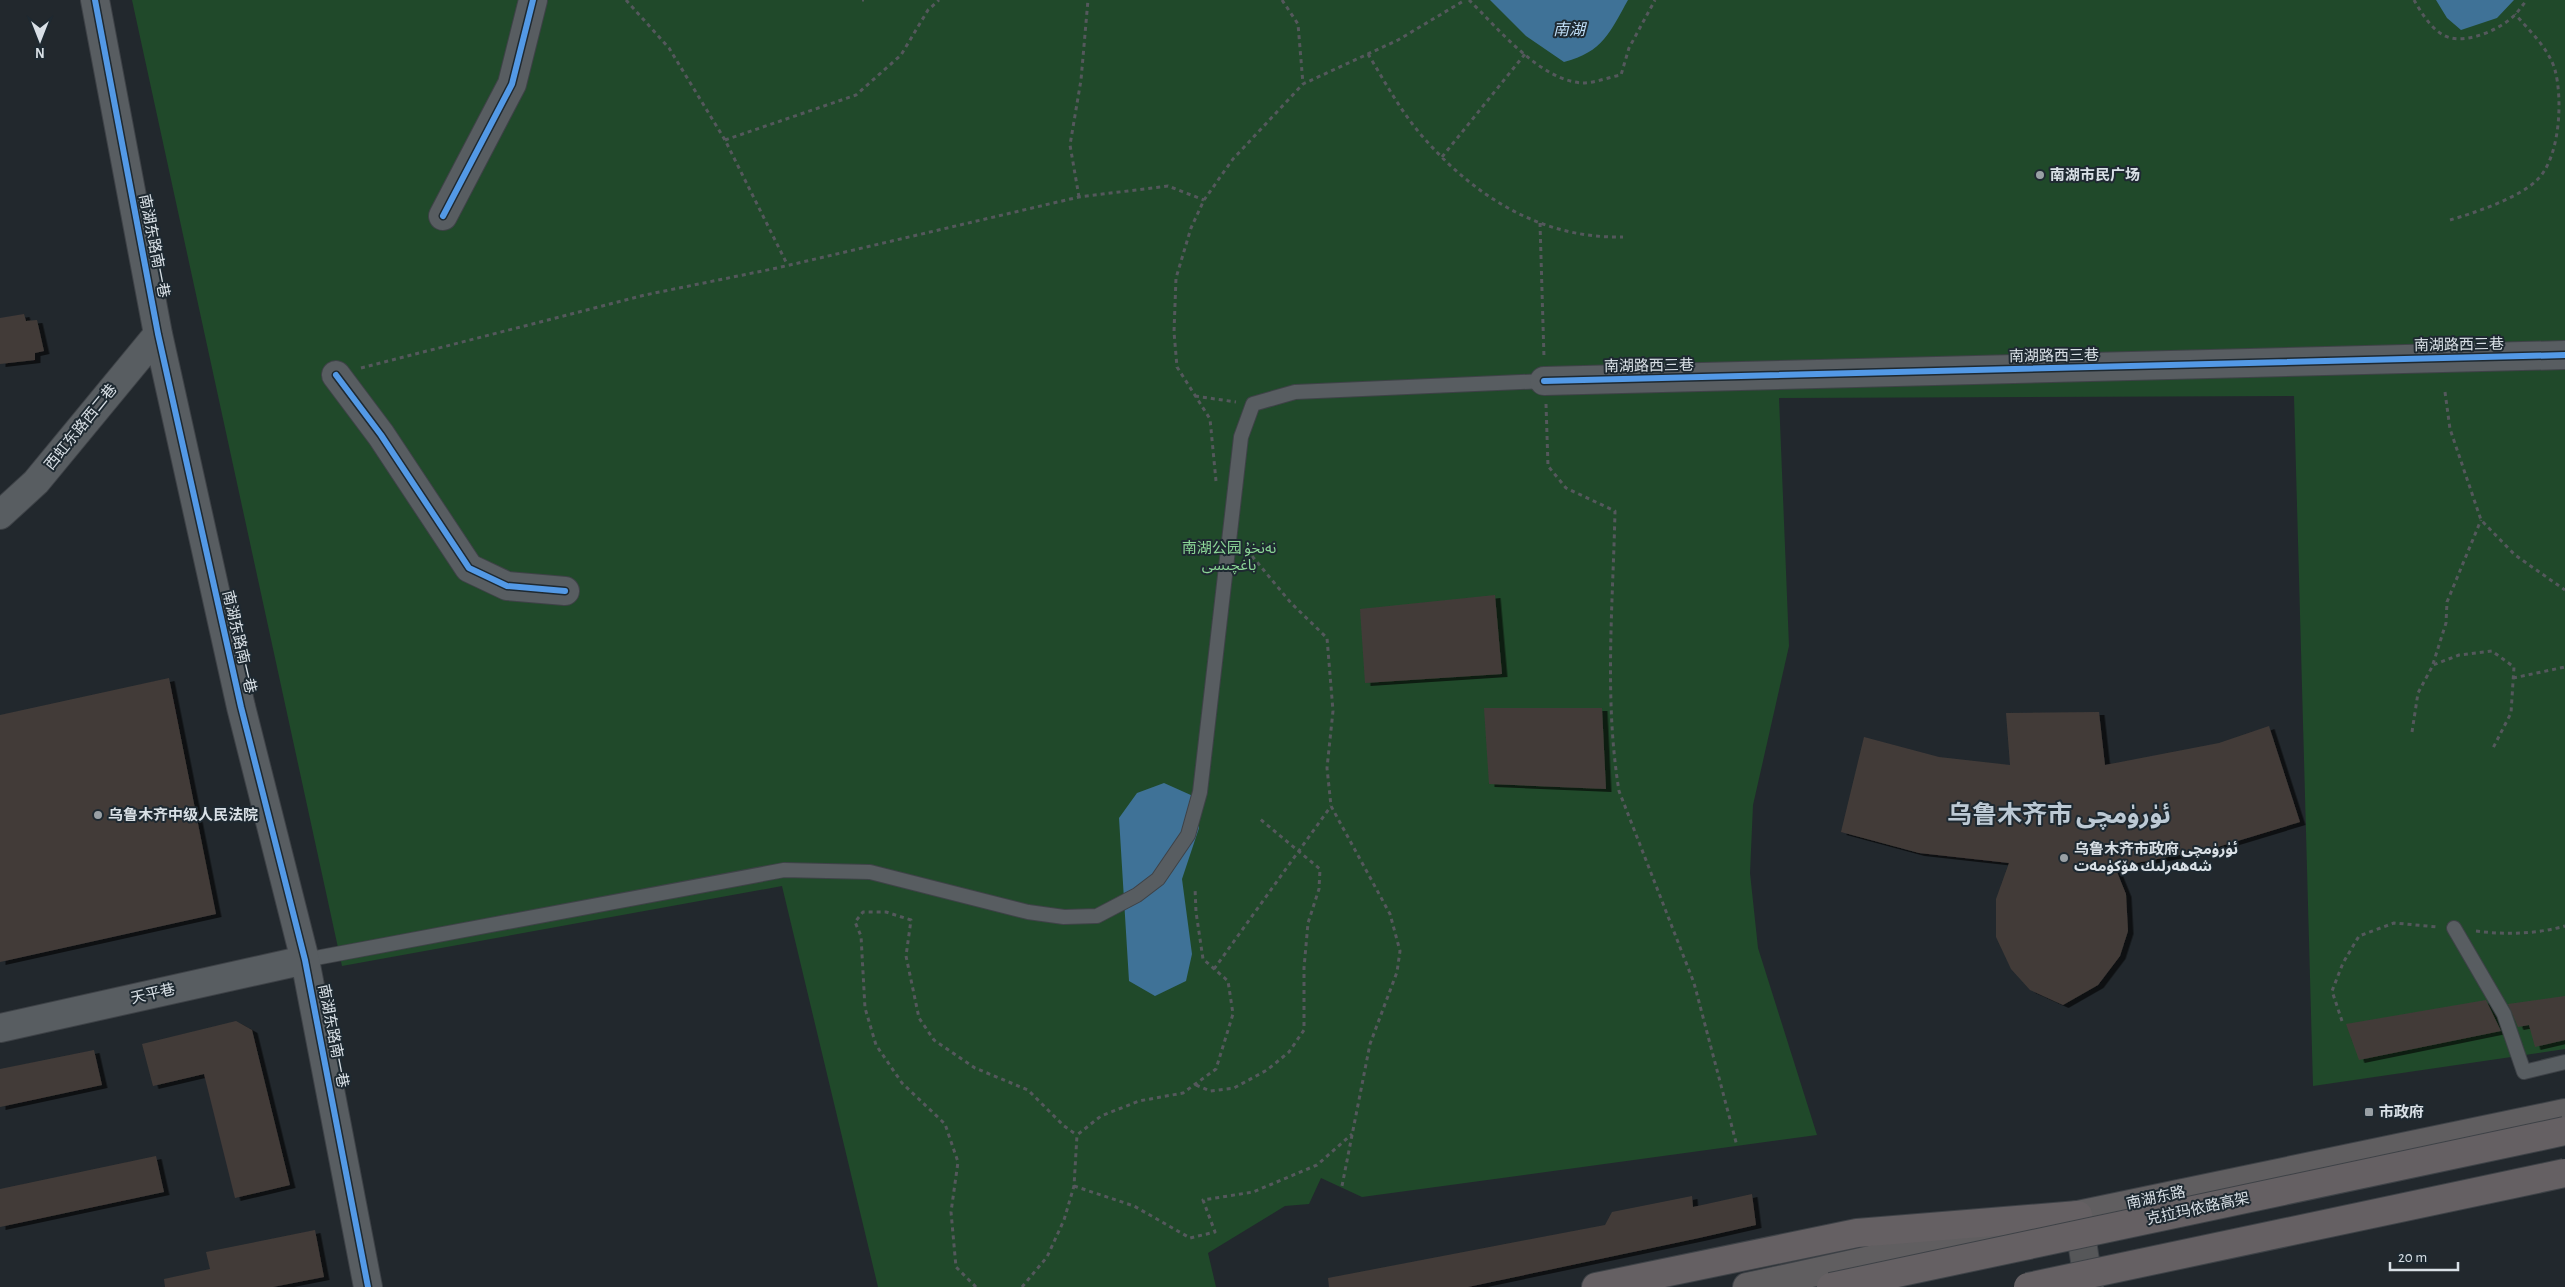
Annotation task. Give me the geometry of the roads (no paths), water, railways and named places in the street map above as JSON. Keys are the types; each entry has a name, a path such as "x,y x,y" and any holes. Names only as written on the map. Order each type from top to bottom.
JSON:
{"highway":[{"name":"克拉玛依路高架","path":"1831,1287 2565,1131"},
{"path":"2028,1287 2565,1174"},
{"path":"1596,1287 1858,1233 2078,1214"}],"main road":[{"name":"南湖东路","path":"1747,1287 2078,1214 2565,1113"},
{"path":"2086,1287 2565,1174"}],"street":[{"name":"南湖东路南一巷","path":"95,0 158,334 241,707 305,960 368,1287"},
{"path":"443,216 512,84 533,0"},
{"name":"西虹东路西二巷","path":"0,515 36,482 158,334"},
{"name":"南湖路西三巷","path":"1544,381 2565,355"},
{"path":"336,375 381,436 469,568 507,586 565,591"},
{"name":"天平巷","path":"0,1028 305,960"},
{"path":"2078,1214 2086,1287"}],"lane":[{"path":"305,960 784,870 870,872 1028,912 1064,917 1096,916 1138,895 1158,879 1188,835 1200,792 1241,437 1253,404 1295,392 1544,381"},
{"path":"2454,928 2504,1014 2524,1072 2565,1062"}],"water":[{"name":"南湖","path":"1490,0 1628,0 1610,31 1597,46 1588,53 1564,62 1526,36"},
{"path":"2436,0 2514,0 2497,18 2461,30 2447,18"},
{"path":"1164,783 1193,796 1199,828 1182,879 1192,954 1186,981 1155,996 1129,981 1119,818 1137,793"}],"place":[{"name":"南湖市民广场","path":"2040,175"},
{"name":"乌鲁木齐中级人民法院","path":"98,815"},
{"name":"乌鲁木齐市政府 ئۈرۈمچى شەھەرلىك ھۆكۈمەت","path":"2064,858"},
{"name":"市政府","path":"2369,1112"}],"district":[{"name":"乌鲁木齐市 ئۈرۈمچى","path":"2059,815"}],"park label":[{"name":"南湖公园 نەنخۇ باغچىسى","path":"1229,556"}]}
